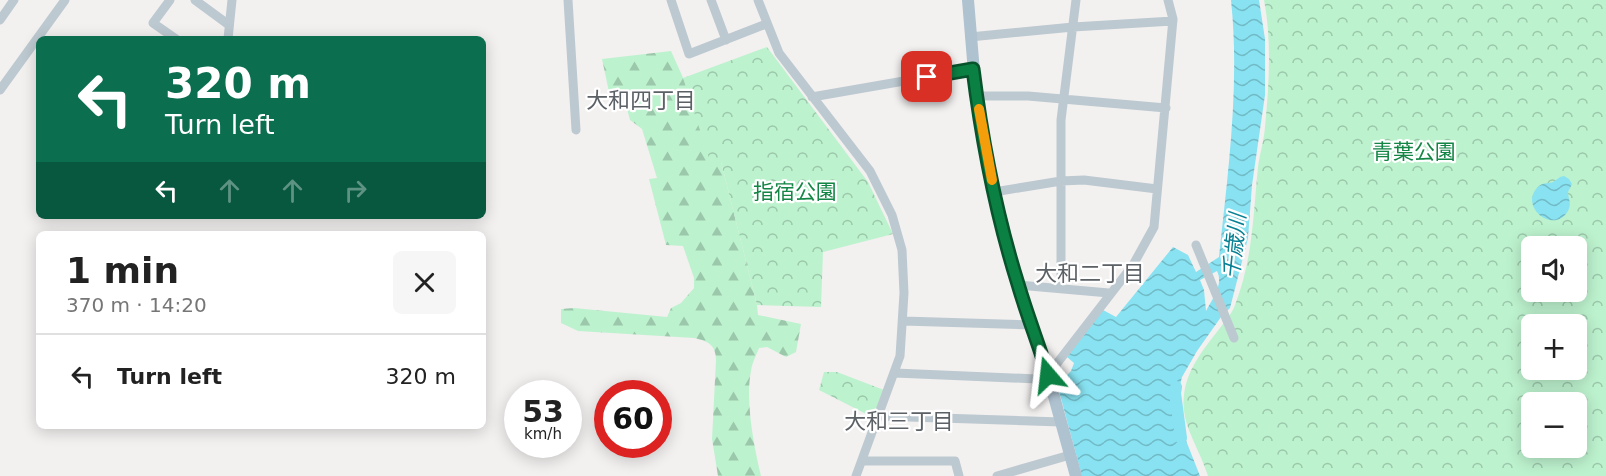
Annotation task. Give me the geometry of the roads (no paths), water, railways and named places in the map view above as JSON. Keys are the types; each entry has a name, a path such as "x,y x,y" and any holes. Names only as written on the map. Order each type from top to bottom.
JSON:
{"main road":[{"path":"968,0 976,96 994,192 1018,285 1048,375 1076,476"}],"street":[{"path":"0,21 14,0"},
{"path":"39,36 65,0"},
{"path":"170,0 153,23 172,36"},
{"path":"195,0 229,25"},
{"path":"228,36 232,0"},
{"path":"568,0 576,130"},
{"path":"671,0 689,54 766,24"},
{"path":"711,0 726,40"},
{"path":"758,0 779,53 870,171 892,215 902,250 904,293 900,356 856,476"},
{"path":"1061,288 1061,132 1076,0"},
{"path":"895,373 1037,379 1048,375 1133,265 1152,233 1173,21 1168,0"},
{"path":"970,37 1073,27 1173,21"},
{"path":"0,90 36,40"},
{"path":"812,97 973,69"},
{"path":"976,96 1065,98 1166,108"},
{"path":"994,192 1061,181 1084,180 1157,189"},
{"path":"1197,248 1234,338"},
{"path":"1018,285 1110,293"},
{"path":"903,321 1032,325"},
{"path":"878,416 1061,422"},
{"path":"997,476 1012,474 1070,455"},
{"path":"862,460 955,461 959,476"}],"water":[{"path":"1231,0 1259,0 1265,39 1265,95 1252,185 1248,238 1230,308 1197,351 1182,377 1174,410 1200,476 1082,476 1056,380 1061,382 1071,371 1074,363 1067,357 1103,310 1116,317 1173,247 1188,255 1196,272 1219,257 1234,96","holes":["1217,271 1219,276 1216,292 1206,311 1204,290 1200,280"]},
{"path":"1564,176 1572,184 1568,192 1570,203 1568,211 1562,218 1546,219 1535,209 1532,201 1533,194 1539,186"}],"waterway":[{"name":"千歳川","path":"1176,387 1181,438"}],"district":[{"name":"大和四丁目","path":"641,100"},
{"name":"大和二丁目","path":"1090,273"},
{"name":"大和三丁目","path":"899,421"}],"park label":[{"name":"青葉公園","path":"1414,152"},
{"name":"指宿公園","path":"795,192"}]}
